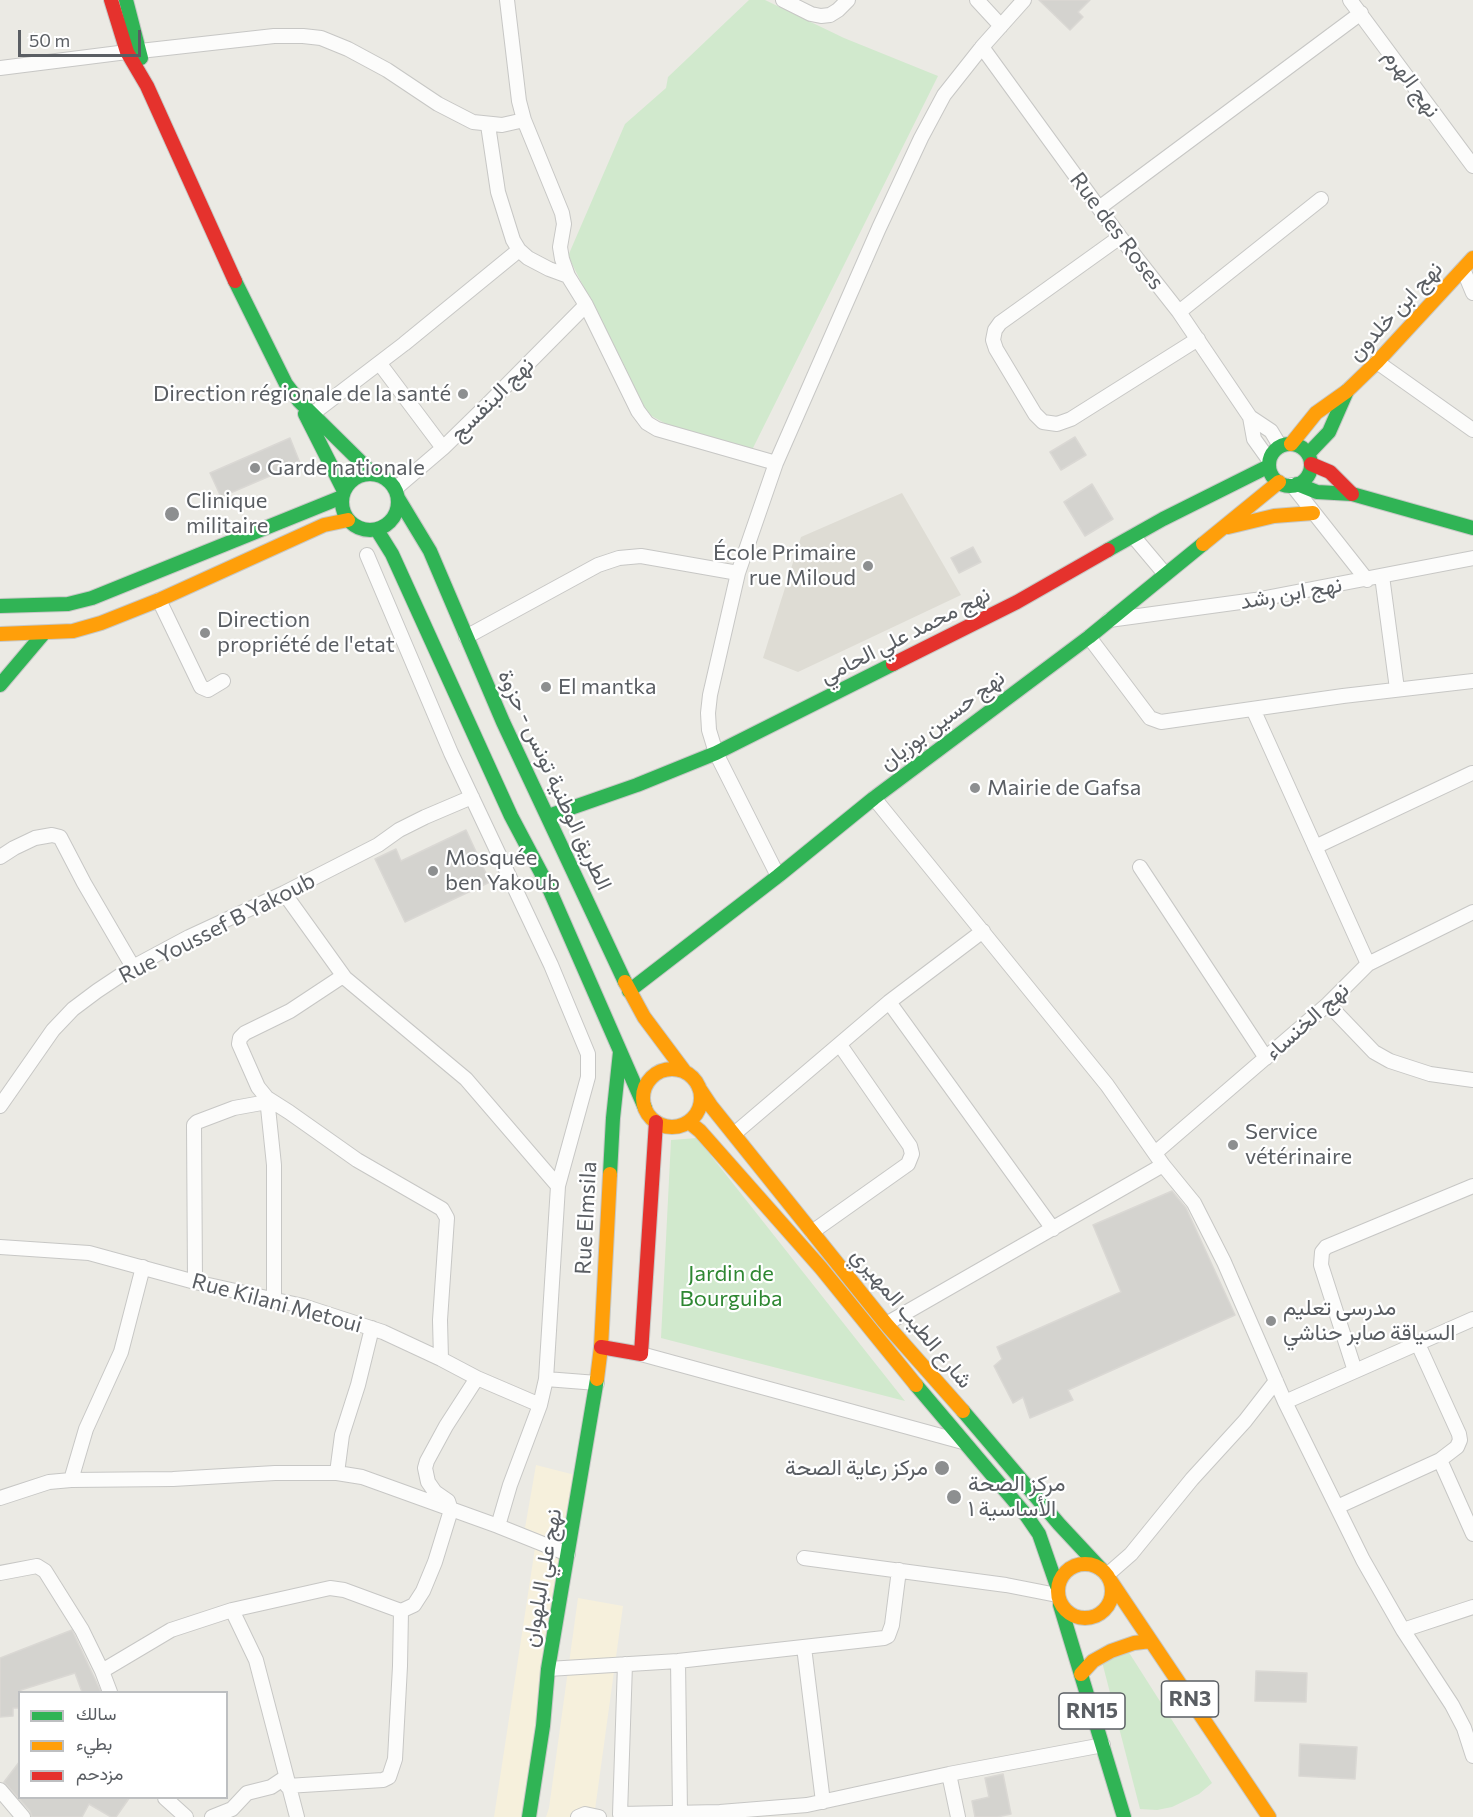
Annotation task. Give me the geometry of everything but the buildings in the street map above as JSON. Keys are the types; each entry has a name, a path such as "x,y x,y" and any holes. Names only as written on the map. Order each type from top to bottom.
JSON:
{"main road":[{"path":"111,0 192,189 252,319 286,384 310,417 343,494"},
{"path":"126,0 134,51"},
{"name":"نهج ابن خلدون","path":"1286,445 1316,413 1347,391 1377,362 1473,258"},
{"name":"نهج ابن خلدون","path":"1309,459 1329,432 1347,391"},
{"path":"310,417 373,474 390,482 397,494 398,507 389,523 377,530 358,528 348,520 342,505 343,494 352,480 358,476 373,474"},
{"path":"1352,494 1330,472 1309,459 1298,445 1286,445 1275,450 1269,463 1270,472 1289,484 1317,492 1352,494 1473,528"},
{"path":"1289,484 1304,480 1309,472 1309,459"},
{"name":"نهج محمد علي الحامي","path":"548,816 637,785 716,753 1017,602 1163,519 1269,463"},
{"name":"نهج حسين بوزيان","path":"629,991 778,876 874,798 1089,636 1223,528 1289,484"},
{"path":"0,606 68,604 92,598 343,494"},
{"name":"الطريق الوطنية تونس - حزوة","path":"397,494 430,551 466,637 629,991 644,1017 685,1072"},
{"path":"1223,528 1274,516 1313,513"},
{"path":"0,634 72,631 101,624 324,525 348,520"},
{"path":"377,530 392,554 511,816 547,884 645,1108 656,1122 676,1127 694,1118 700,1107 699,1088 685,1072 668,1070 653,1077 644,1091 645,1108"},
{"path":"0,685 44,633"},
{"name":"Rue Elmsila","path":"601,1347 607,1197 620,1052"},
{"name":"شارع الطيب المهيري","path":"699,1088 886,1324 1106,1575"},
{"path":"601,1347 641,1354 656,1122"},
{"name":"شارع الطيب المهيري","path":"689,1122 700,1131 821,1268 1039,1534 1058,1595"},
{"name":"نهج علي البلهوان","path":"530,1817 543,1726 548,1669 597,1383 601,1347"},
{"path":"1083,1564 1106,1575 1112,1591 1111,1600 1100,1614 1083,1619 1074,1617 1058,1595 1061,1578 1066,1570 1083,1564"},
{"name":"RN3","path":"1106,1575 1269,1817"},
{"name":"RN15","path":"1058,1595 1124,1817"},
{"path":"1081,1674 1093,1661 1111,1651 1134,1643 1151,1641"}],"street":[{"path":"507,0 519,101 524,120 562,213 564,224 561,254 568,276 586,305 638,411 647,423 680,436 776,464"},
{"path":"783,0 811,14 821,16 830,15 848,0"},
{"path":"977,0 1001,26"},
{"path":"778,876 716,753 709,730 708,713 738,573 776,464 921,138 944,94 1024,0"},
{"name":"نهج الهرم","path":"1350,0 1473,166"},
{"path":"1099,208 1361,13"},
{"path":"0,68 274,36 303,36 321,38 348,49 472,122 502,125 524,120"},
{"name":"Rue des Roses","path":"982,47 1120,237 1179,312 1250,417 1271,431 1286,445"},
{"path":"488,125 498,192 509,230 519,250 528,258 568,276"},
{"path":"1179,312 1321,199"},
{"path":"1120,237 1000,323 995,330 993,340 996,349 1035,414 1043,422 1057,424 1071,419 1198,339"},
{"path":"310,417 519,250"},
{"path":"1463,269 1473,292"},
{"name":"نهج البنفسج","path":"397,494 586,305"},
{"path":"1377,362 1473,430"},
{"path":"380,363 443,448"},
{"name":"Rue des Roses","path":"1250,417 1251,431 1256,444 1269,463"},
{"path":"1289,484 1367,580"},
{"path":"1133,536 1165,574"},
{"path":"367,555 472,797 551,966 588,1053 590,1065 558,1186 546,1379 540,1405 514,1474 498,1526"},
{"path":"466,637 598,565 619,558 641,556 738,573"},
{"name":"نهج ابن رشد","path":"1107,621 1255,600 1473,558"},
{"path":"1382,576 1397,689"},
{"path":"159,600 201,687 208,690 223,681"},
{"path":"1089,636 1149,718 1156,722 1397,689 1473,681"},
{"path":"1253,709 1368,964"},
{"path":"1314,847 1472,773"},
{"name":"Rue Youssef B Yakoub","path":"0,1106 53,1030 66,1016 97,991 133,967 189,937 284,893 378,845 399,830 472,797"},
{"path":"874,798 1107,1085 1163,1165 1194,1203 1206,1223 1285,1402 1363,1560 1403,1630 1456,1711 1473,1756"},
{"path":"0,857 35,838 52,835 60,837 133,967"},
{"path":"1140,867 1266,1058"},
{"path":"284,893 343,976 466,1079 558,1186"},
{"name":"نهج الخنساء","path":"1155,1153 1328,1004 1368,964 1473,912"},
{"path":"734,1134 889,1002 983,931"},
{"path":"343,976 315,996 245,1033 240,1038 239,1044 258,1087 267,1100 289,1112 357,1160 442,1209 447,1218 440,1320 441,1359"},
{"path":"889,1002 1053,1229"},
{"path":"1328,1004 1374,1052 1390,1061 1430,1074 1473,1080"},
{"path":"812,1232 908,1164 912,1154 910,1146 840,1045"},
{"path":"195,1282 194,1125 196,1122 234,1108 267,1100"},
{"path":"267,1100 274,1165 274,1299"},
{"path":"886,1324 1163,1165"},
{"path":"1355,1371 1321,1265 1322,1252 1326,1247 1473,1186"},
{"name":"Rue Kilani Metoui","path":"0,1247 89,1253 195,1282 274,1299 372,1328 540,1405"},
{"path":"71,1480 86,1429 121,1352 143,1267"},
{"path":"1285,1402 1473,1319"},
{"path":"337,1473 342,1436 372,1328"},
{"path":"1337,1507 1440,1460 1457,1447 1460,1440 1418,1344"},
{"path":"641,1354 966,1443"},
{"path":"102,1671 171,1630 232,1610 314,1590 330,1588 344,1590 400,1611 414,1605 423,1591 435,1562 451,1510 448,1502 435,1492 428,1482 425,1468 429,1456 477,1378"},
{"path":"546,1379 597,1383"},
{"path":"1106,1575 1131,1554 1192,1479 1245,1421 1276,1381"},
{"path":"1440,1460 1468,1510 1473,1534"},
{"path":"0,1498 49,1482 71,1480 337,1473 362,1477 568,1554"},
{"path":"804,1558 1006,1585 1058,1595"},
{"path":"0,1573 36,1566 45,1571 82,1630 110,1691"},
{"path":"548,1669 678,1661 874,1640 888,1636 892,1625 899,1570"},
{"path":"1403,1630 1473,1608"},
{"path":"232,1610 256,1660 297,1817"},
{"path":"212,1817 232,1809 248,1793 287,1781 383,1780 389,1778 395,1759 400,1666 400,1611"},
{"path":"804,1647 823,1802"},
{"path":"678,1661 680,1813"},
{"path":"625,1664 621,1816 806,1811 823,1802 949,1774 1103,1745"},
{"path":"949,1774 958,1817"},
{"path":"0,1790 22,1817"},
{"path":"167,1799 186,1817"},
{"path":"578,1817 585,1814 599,1817"}],"shaded area":[{"name":"École Primaire rue Miloud","path":"902,493 961,595 798,672 763,658 801,537"},
{"path":"536,1465 575,1475 568,1546 525,1528"},
{"path":"535,1548 564,1558 521,1817 494,1817"},
{"path":"578,1598 623,1606 594,1817 546,1817 549,1808"}],"green space":[{"path":"749,0 765,0 844,38 938,76 752,450 668,425 648,414 568,256 625,124 666,88 668,77"},
{"name":"Jardin de Bourguiba","path":"697,1138 905,1401 661,1338 671,1140"},
{"path":"1121,1640 1212,1783 1199,1794 1172,1807 1157,1810 1140,1809 1100,1654"}],"traffic: fast":[{"path":"126,0 141,58"},
{"path":"235,281 286,384 299,401 373,474"},
{"path":"1308,454 1329,432 1347,391"},
{"path":"305,414 344,491"},
{"path":"1290,444 1305,450 1311,465 1305,480 1290,486 1275,480 1269,465 1275,450 1290,444"},
{"path":"1108,550 1163,519 1269,466"},
{"path":"365,474 375,474 390,482 396,491 398,502 396,513 390,522 375,530 365,530 354,525 347,518 342,507 342,497 347,486 354,479 365,474"},
{"path":"1297,484 1317,492 1352,494 1473,528"},
{"path":"0,606 68,604 92,598 342,497"},
{"path":"398,498 430,551 503,722 625,982"},
{"path":"377,530 392,554 511,816 547,884 645,1108"},
{"path":"629,991 778,876 874,798 1089,637 1203,544"},
{"path":"0,685 44,633"},
{"path":"548,816 637,785 716,753 893,664"},
{"path":"610,1174 620,1052"},
{"path":"529,1817 543,1726 548,1669 597,1379"},
{"path":"916,1385 1026,1515 1039,1534 1057,1586"},
{"path":"963,1411 1059,1524 1101,1569"},
{"path":"1060,1605 1124,1817"}],"traffic: slow":[{"path":"1291,444 1316,413 1347,391 1377,362 1473,258"},
{"path":"1203,544 1279,482"},
{"path":"1228,527 1274,516 1313,513"},
{"path":"0,634 73,631 101,623 159,600 324,525 348,520"},
{"path":"625,982 644,1017 685,1072"},
{"path":"672,1069 688,1074 696,1082 701,1098 696,1114 688,1122 672,1127 656,1122 648,1114 643,1098 648,1082 656,1074 672,1069"},
{"path":"699,1088 886,1324 963,1411"},
{"path":"689,1122 700,1131 821,1268 916,1385"},
{"path":"597,1379 601,1347 610,1174"},
{"path":"1080,1564 1090,1564 1100,1568 1108,1576 1112,1591 1108,1606 1100,1614 1090,1618 1080,1618 1070,1614 1062,1606 1058,1596 1058,1586 1062,1576 1070,1568 1080,1564"},
{"path":"1110,1580 1269,1817"},
{"path":"1081,1674 1093,1661 1111,1651 1134,1643 1151,1641"}],"traffic: jam":[{"path":"111,0 127,52 147,86 235,281"},
{"path":"1311,464 1330,472 1352,494"},
{"path":"893,664 1017,602 1108,550"},
{"path":"601,1347 641,1354 656,1122"}],"place":[{"name":"Direction régionale de la santé","path":"463,394"},
{"name":"Garde nationale","path":"255,468"},
{"name":"Clinique militaire","path":"172,514"},
{"name":"École Primaire rue Miloud","path":"868,566"},
{"name":"Direction propriété de l'etat","path":"205,633"},
{"name":"El mantka","path":"546,687"},
{"name":"Mairie de Gafsa","path":"975,788"},
{"name":"Mosquée ben Yakoub","path":"433,871"},
{"name":"Service vétérinaire","path":"1233,1145"},
{"name":"مدرسى تعليم السياقة صابر حناشي","path":"1271,1321"},
{"name":"مركز رعاية الصحة","path":"942,1468"},
{"name":"مركز الصحة الأساسية ١","path":"954,1497"}]}
